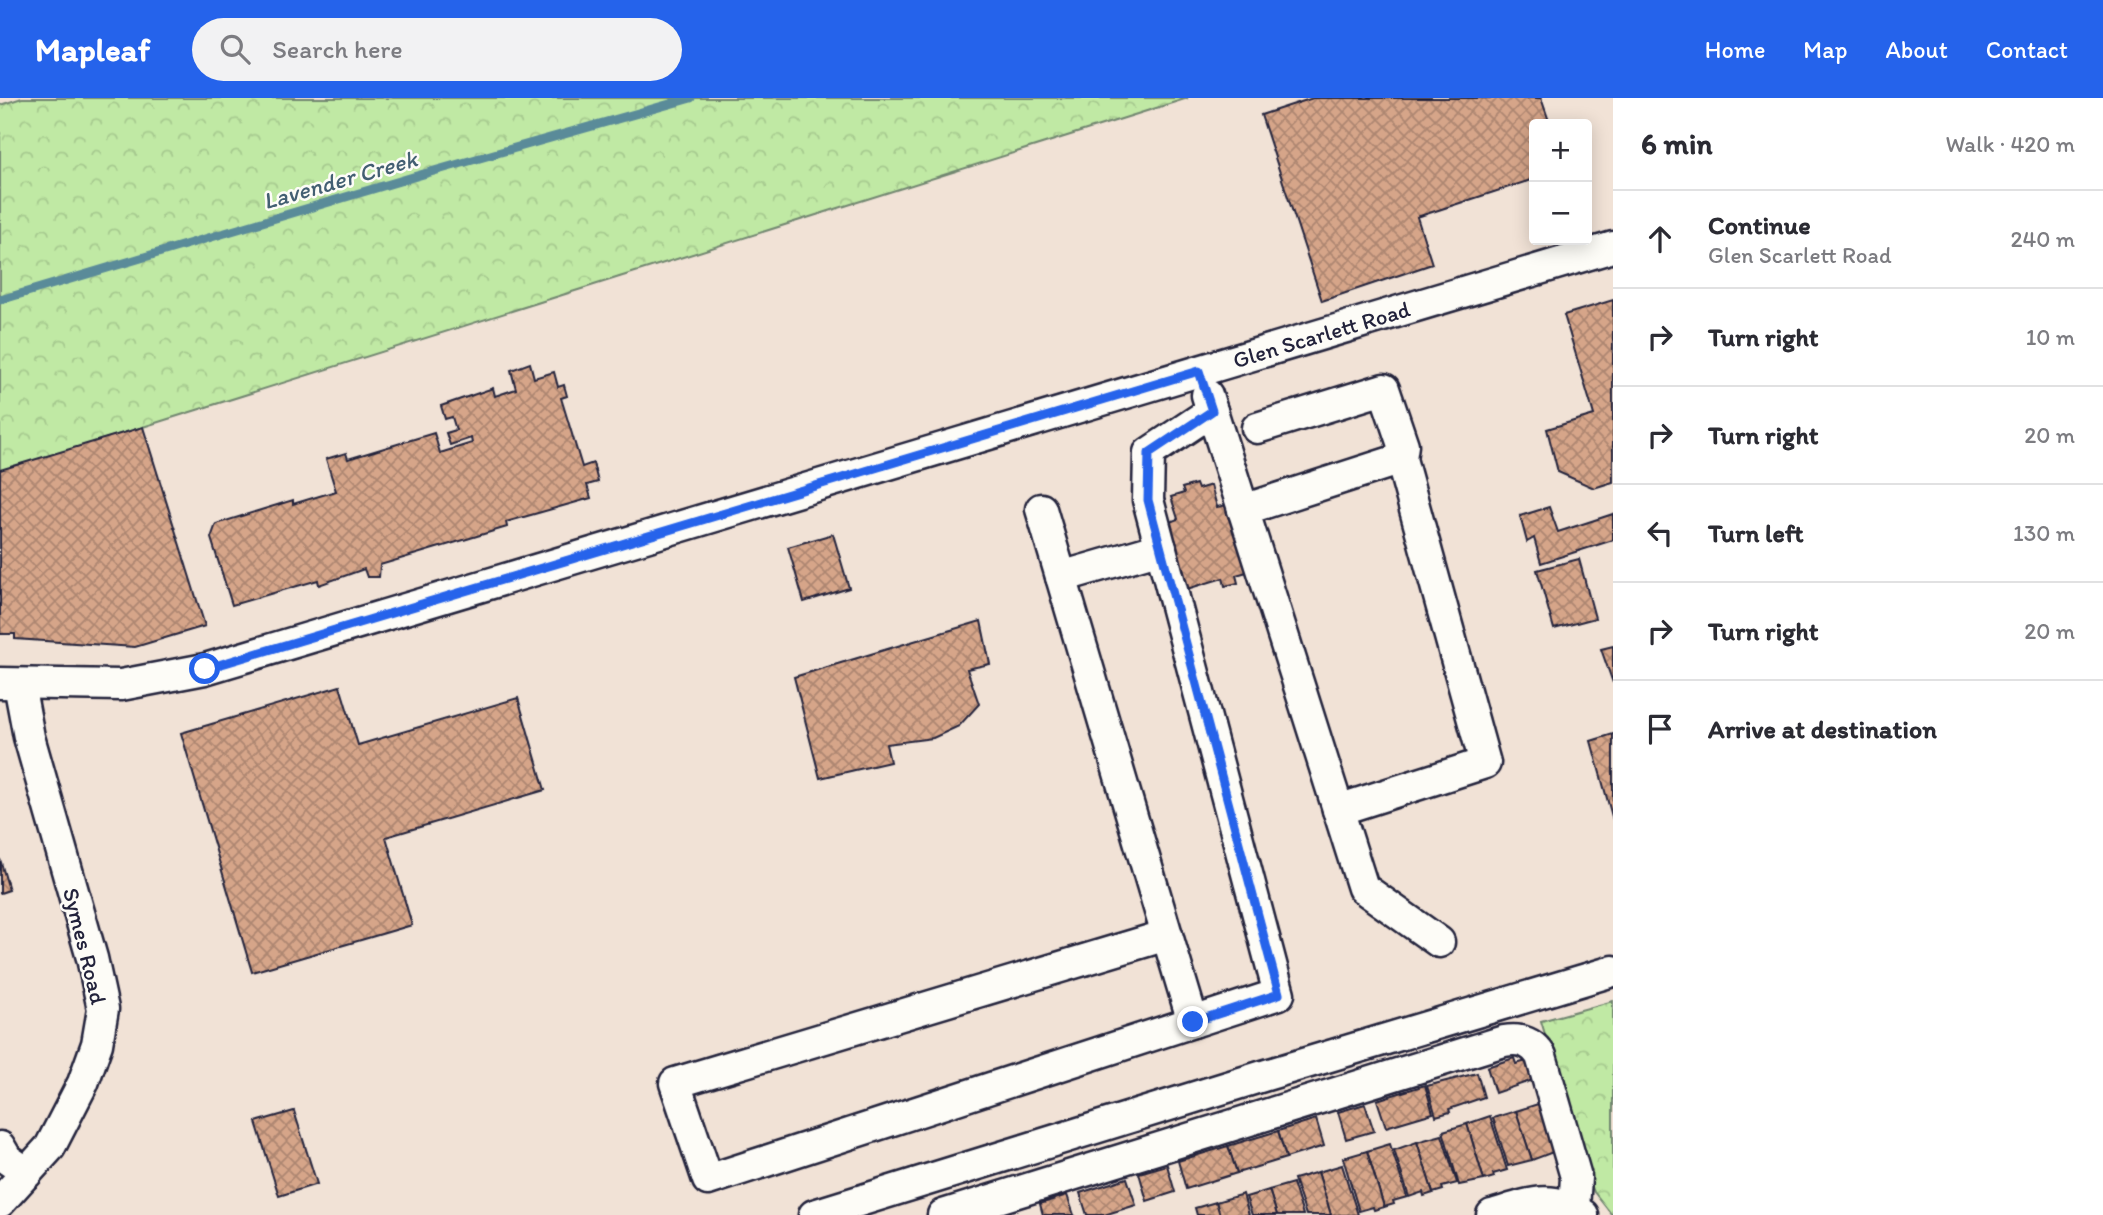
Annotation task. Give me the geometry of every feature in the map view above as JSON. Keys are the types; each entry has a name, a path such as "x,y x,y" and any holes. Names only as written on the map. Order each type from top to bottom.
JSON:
{"street":[{"name":"Glen Scarlett Road","path":"9,684 121,685 205,669 1613,247"},
{"path":"1199,371 1363,888 1439,942"},
{"path":"1257,428 1384,389 1403,446 1401,459 1485,763 1338,810"},
{"path":"1167,935 675,1083 708,1180 1279,994 1148,500 1149,453 1212,411"},
{"path":"1244,510 1401,459"},
{"path":"1041,509 1193,1022"},
{"path":"1061,577 1161,548"},
{"name":"Symes Road","path":"0,1202 50,1147 83,1083 97,1044 103,1009 92,958 29,737 9,684"},
{"path":"814,1215 1613,971"},
{"path":"943,1215 1516,1039 1535,1047 1541,1056 1576,1177 1578,1212"},
{"path":"0,1147 7,1159 27,1173"},
{"path":"1492,1215 1539,1202 1559,1202 1578,1212"}],"green space":[{"path":"22,98 1188,98 0,472 0,105"},
{"path":"1613,1001 1612,1215 1590,1183 1541,1021"}],"building":[{"path":"1313,98 1541,98 1548,119 1529,119 1529,181 1417,217 1432,264 1322,301 1261,115"},
{"path":"1613,300 1613,482 1594,488 1558,472 1547,429 1594,415 1564,315"},
{"path":"530,363 534,378 554,372 558,387 564,385 567,396 561,398 582,467 593,463 598,482 587,485 591,498 506,522 507,527 380,565 379,577 367,577 364,569 319,585 318,580 232,605 211,538 216,524 293,500 293,504 336,491 326,459 346,453 348,459 434,433 440,453 472,443 471,438 450,445 446,433 456,430 452,417 445,419 441,406 493,388 495,396 516,389 511,370"},
{"path":"143,427 205,626 135,647 15,639 15,634 0,634 0,470"},
{"path":"1196,484 1198,489 1211,485 1217,507 1227,505 1247,572 1236,575 1238,583 1225,586 1223,578 1187,589 1167,523 1178,519 1171,497 1184,493 1182,488"},
{"path":"1549,507 1558,532 1613,514 1613,540 1541,563 1534,538 1527,542 1520,516"},
{"path":"833,534 849,588 804,602 788,547"},
{"path":"1579,559 1595,618 1554,629 1537,570"},
{"path":"981,621 990,664 967,669 979,704 959,726 933,738 886,744 890,762 820,778 794,677"},
{"path":"1613,646 1613,683 1601,649"},
{"path":"340,686 358,745 518,698 545,790 386,837 412,925 252,972 181,733"},
{"path":"1613,734 1613,820 1591,741"},
{"path":"0,859 9,890 0,893"},
{"path":"1514,1058 1516,1064 1530,1060 1536,1079 1495,1093 1487,1067"},
{"path":"1477,1073 1484,1097 1436,1116 1427,1086"},
{"path":"1425,1085 1433,1113 1386,1127 1377,1100"},
{"path":"1541,1103 1556,1151 1532,1160 1516,1111"},
{"path":"1365,1104 1374,1131 1346,1139 1338,1112"},
{"path":"294,1111 317,1184 279,1196 256,1122"},
{"path":"1516,1111 1532,1160 1508,1166 1493,1118"},
{"path":"1490,1116 1507,1170 1484,1180 1467,1124"},
{"path":"1316,1119 1324,1146 1286,1158 1278,1131"},
{"path":"1467,1124 1484,1180 1459,1185 1443,1131"},
{"path":"1278,1131 1286,1158 1237,1173 1228,1146"},
{"path":"1442,1135 1457,1183 1433,1193 1417,1142"},
{"path":"1417,1142 1433,1193 1424,1196 1423,1192 1409,1197 1394,1150"},
{"path":"1390,1144 1407,1197 1384,1207 1367,1151"},
{"path":"1228,1146 1237,1173 1186,1189 1178,1161"},
{"path":"1367,1151 1384,1207 1359,1211 1343,1158"},
{"path":"1167,1165 1175,1192 1147,1201 1139,1173"},
{"path":"1342,1165 1358,1215 1331,1215 1318,1172"},
{"path":"1318,1172 1331,1215 1306,1215 1294,1179"},
{"path":"1127,1178 1136,1205 1104,1215 1087,1215 1080,1193"},
{"path":"1293,1183 1303,1215 1277,1215 1269,1190"},
{"path":"1269,1190 1277,1215 1252,1215 1246,1197"},
{"path":"1243,1194 1249,1215 1220,1215 1216,1202"},
{"path":"1067,1195 1074,1215 1043,1215 1040,1204"},
{"path":"1216,1202 1220,1215 1197,1215 1195,1208"}],"waterway":[{"name":"Lavender Creek","path":"0,300 413,177 691,98"}],"route":[{"path":"205,669 1199,371 1212,411 1149,453 1148,500 1279,994 1193,1022"}]}
